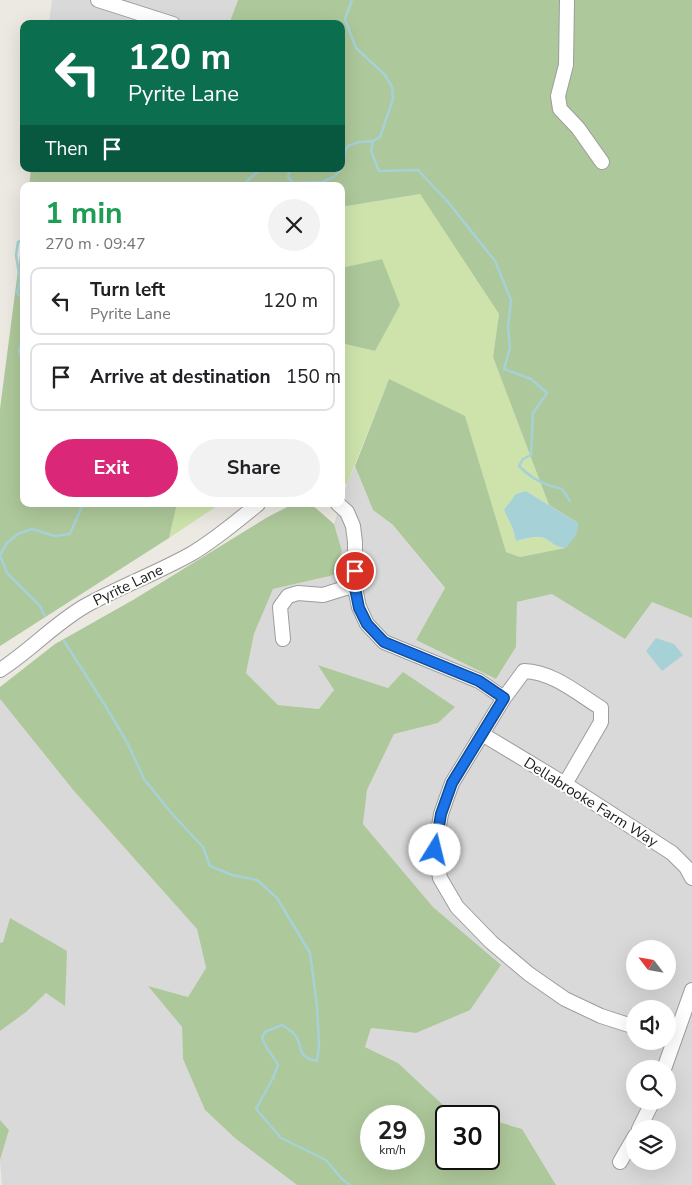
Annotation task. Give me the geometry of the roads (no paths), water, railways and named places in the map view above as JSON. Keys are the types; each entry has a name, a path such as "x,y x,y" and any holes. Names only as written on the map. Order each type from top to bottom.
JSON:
{"street":[{"path":"98,0 160,20"},
{"path":"567,0 566,65 558,96 560,109 578,128 602,162"},
{"name":"Pyrite Lane","path":"0,670 68,617 86,606 191,554 223,533 254,507"},
{"path":"341,507 347,512 353,526 356,542 355,585 359,608 367,624 384,642 479,681 504,698"},
{"path":"283,639 280,607 288,596 298,593 323,595 355,585"},
{"path":"565,784 601,722 601,708 556,679 538,671 524,671 504,698 452,783 441,814 435,850 440,878 457,908 491,942 529,974 565,1000 601,1016 626,1024"},
{"name":"Dellabrooke Farm Way","path":"482,734 565,784 672,853 686,867 692,878"},
{"path":"676,1027 692,990"},
{"path":"620,1162 626,1152"}],"water":[{"path":"526,491 578,523 576,534 565,548 558,547 541,537 516,541 513,529 504,510 516,494"},
{"path":"656,638 674,644 683,655 662,671 646,651"}],"waterway":[{"path":"345,150 348,146 359,142 373,141 380,137 393,99 392,87 385,75 356,48 345,19 352,0"},
{"path":"373,141 371,151 379,171 418,170 448,202 495,261 511,300 508,327 510,348 504,369 531,379 547,393 533,413 531,455 523,459 519,466 539,481 562,489 570,501"},
{"path":"247,182 257,172"},
{"path":"289,172 288,177 292,182"},
{"path":"322,182 334,177 338,172"},
{"path":"20,241 18,242 16,255 20,280"},
{"path":"20,280 17,293 20,296"},
{"path":"20,348 20,354"},
{"path":"45,616 40,606 7,573 0,555 7,543 18,534 32,529 55,536 70,534 82,507"},
{"path":"64,641 128,744 144,779 173,815 203,847 210,866 232,875 257,880 277,898 310,953 317,1006 319,1045 317,1061 303,1054 298,1039 282,1025 265,1032 262,1037 263,1041 278,1065 256,1109 281,1138 326,1160 342,1179 350,1185"}]}
